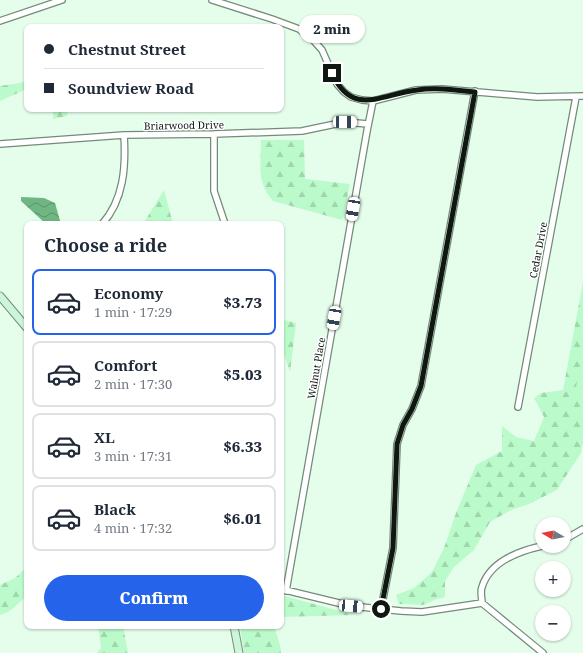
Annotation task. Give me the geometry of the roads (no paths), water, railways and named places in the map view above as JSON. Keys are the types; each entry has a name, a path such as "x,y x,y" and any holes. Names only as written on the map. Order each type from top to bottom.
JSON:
{"main road":[{"path":"0,296 24,324"},
{"path":"235,629 239,653"}],"street":[{"path":"0,21 62,0"},
{"path":"212,0 299,29 314,41 322,50 337,84 344,92 351,97 362,100 373,101 416,90 442,89 537,97 583,96"},
{"path":"381,609 393,548 397,444 403,425 412,409 421,386 475,92"},
{"name":"Cedar Drive","path":"518,407 576,96"},
{"name":"Walnut Place","path":"284,590 373,101"},
{"name":"Briarwood Drive","path":"0,144 124,135 302,131 345,122 368,124"},
{"path":"214,134 214,191 224,221"},
{"path":"104,221 117,200 124,177 124,135"},
{"path":"571,536 583,529"},
{"path":"535,548 516,554 495,566 481,588 482,603 543,653"},
{"path":"284,590 351,606 401,611 422,612 482,603"}],"water":[{"path":"21,197 44,198 55,203 60,221 43,221 21,201"}]}
